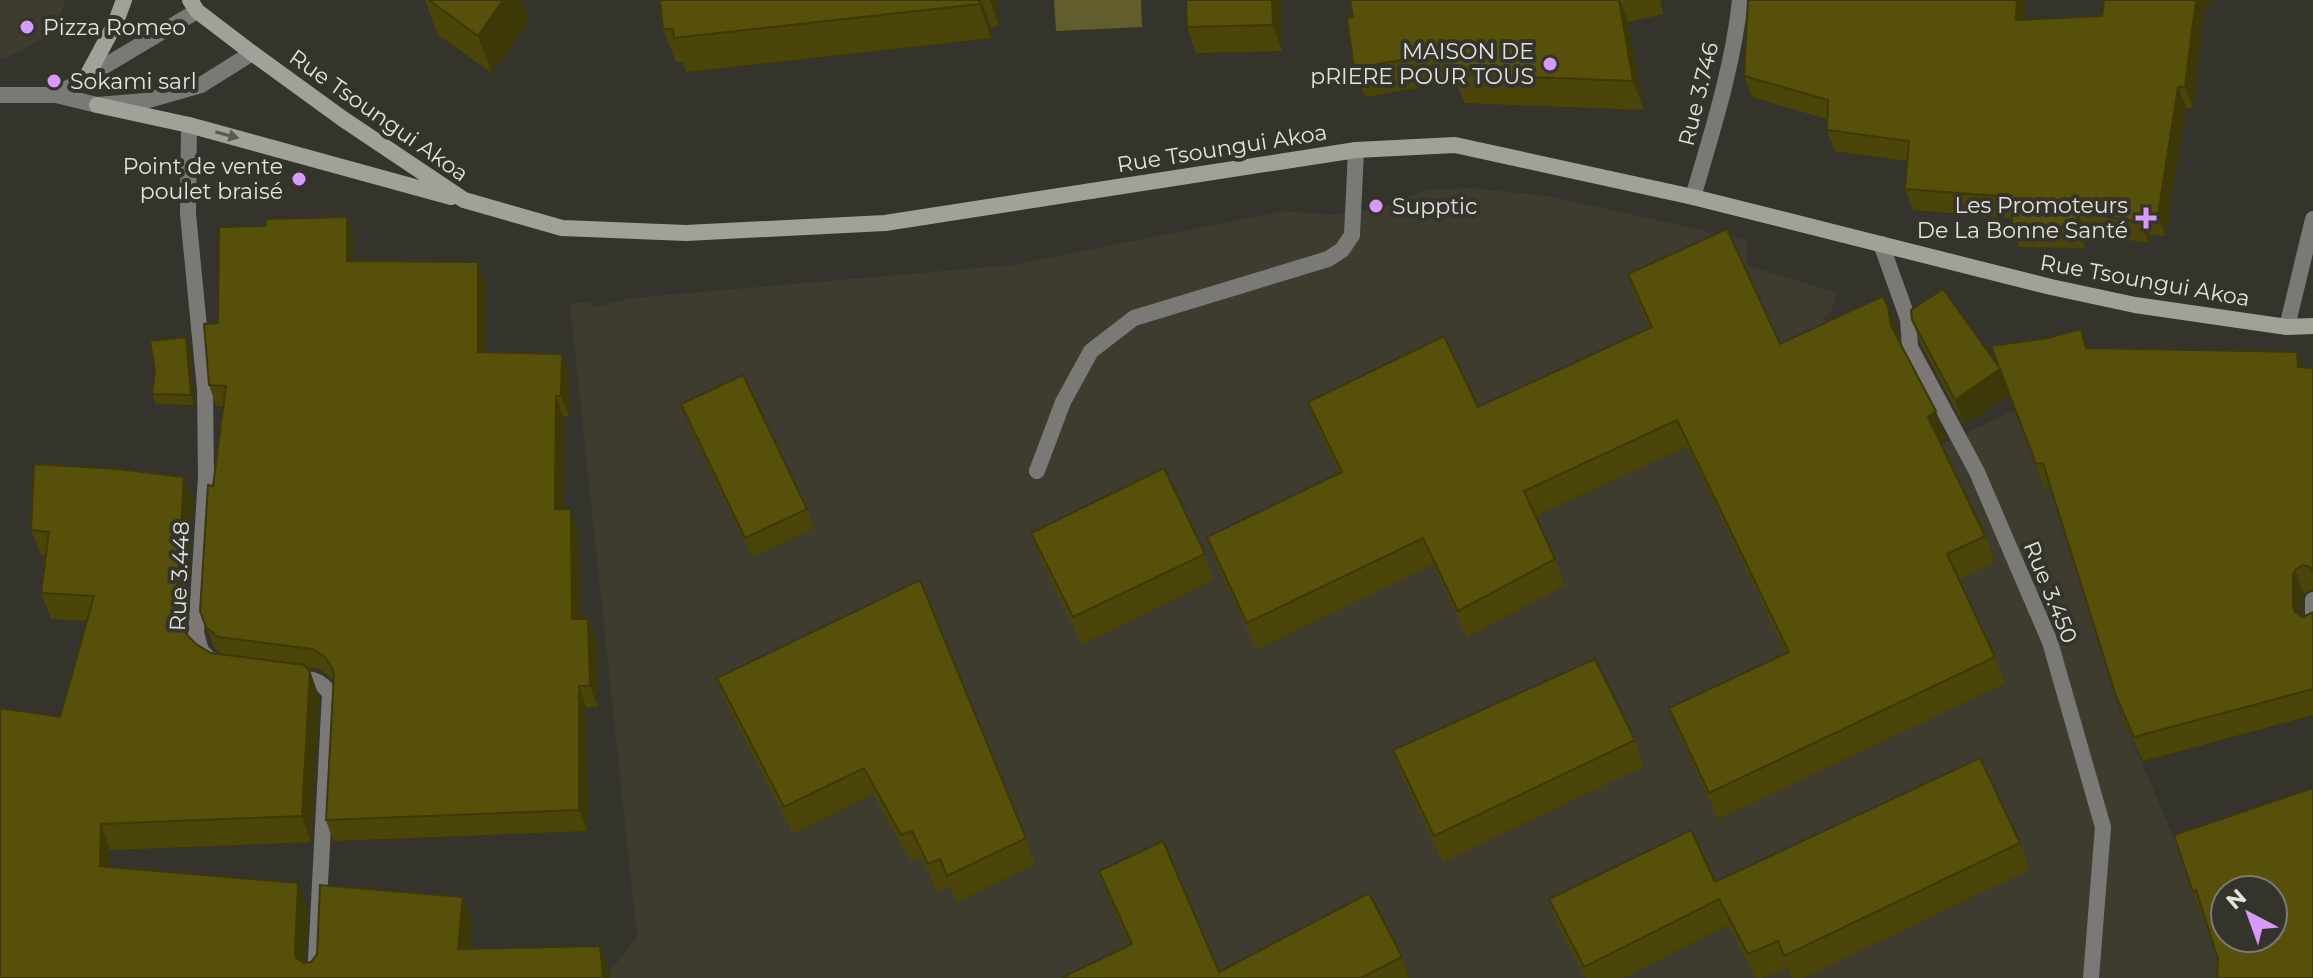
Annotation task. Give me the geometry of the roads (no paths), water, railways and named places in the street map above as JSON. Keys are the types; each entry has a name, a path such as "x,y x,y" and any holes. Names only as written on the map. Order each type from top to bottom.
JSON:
{"main road":[{"path":"87,76 115,24 124,0"},
{"name":"Rue Tsoungui Akoa","path":"194,6 252,53 343,119 464,200 562,228 686,233 885,223 1356,150 1455,145 1693,197 2051,287 2135,305 2287,327 2313,326"},
{"path":"97,105 189,125 464,200"}],"street":[{"name":"Rue 3.746","path":"1693,197 1725,85 1740,0"},
{"path":"56,95 194,6"},
{"path":"0,95 56,95 97,105 145,101 201,85 252,53"},
{"name":"Rue 3.448","path":"189,125 188,214 205,389 206,477 196,633 201,651 222,668"},
{"path":"1037,471 1063,402 1091,351 1134,318 1328,259 1342,250 1352,235 1356,150"},
{"path":"2287,327 2313,219"},
{"name":"Rue 3.450","path":"1881,244 1908,319 1910,347 1977,472 2054,656 2103,827 2091,978"},
{"path":"2313,600 2313,630"},
{"path":"277,675 318,680 330,694 315,978"}],"place":[{"name":"Pizza Romeo","path":"27,27"},
{"name":"MAISON DE pRIERE POUR TOUS","path":"1550,64"},
{"name":"Sokami sarl","path":"54,81"},
{"name":"Point de vente poulet braisé","path":"299,179"},
{"name":"Supptic","path":"1376,206"},
{"name":"Les Promoteurs De La Bonne Santé","path":"2146,218"}]}
